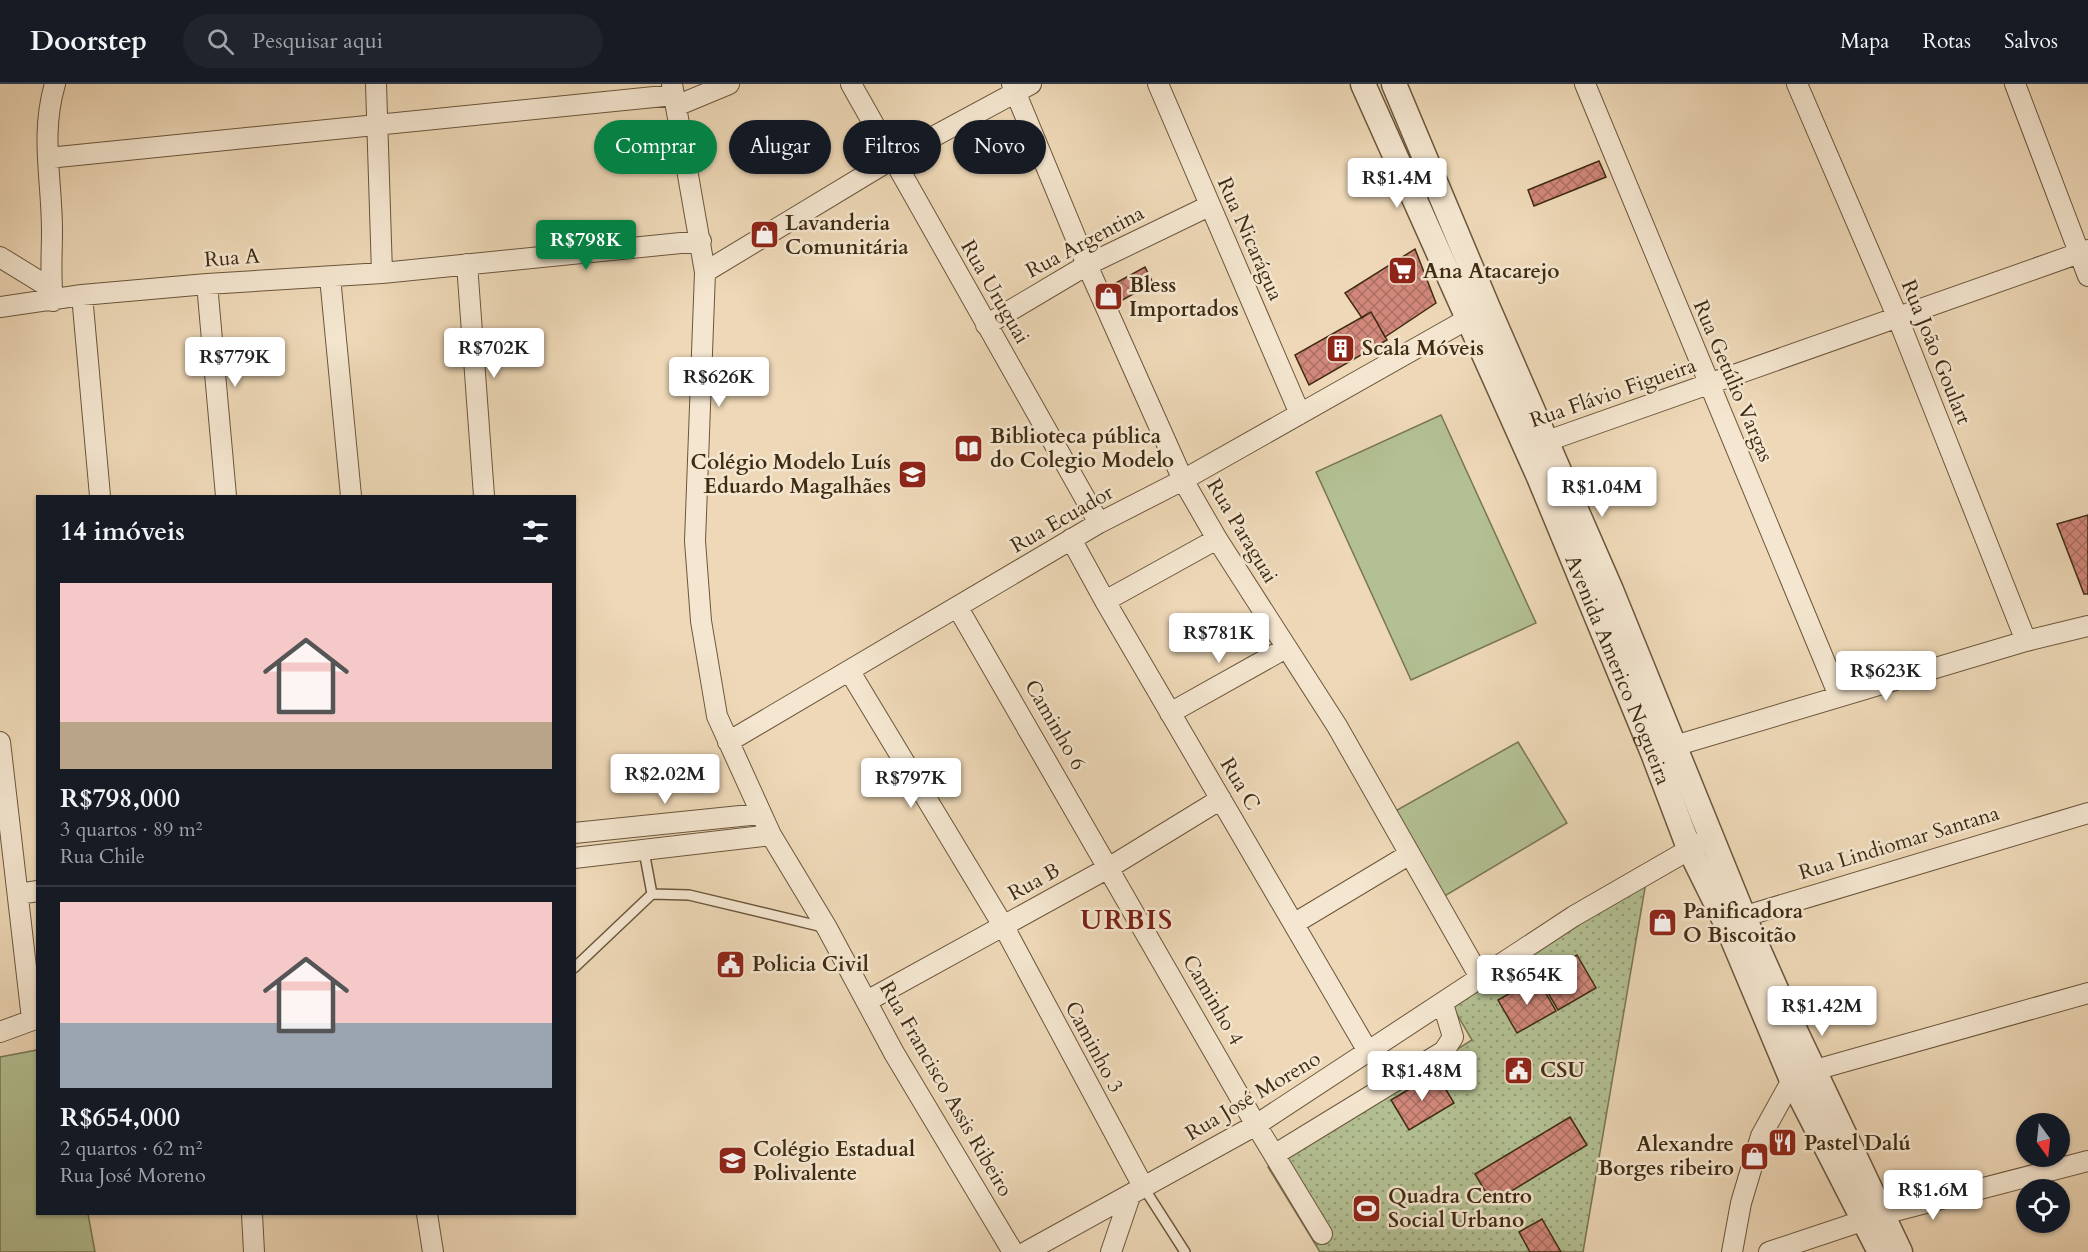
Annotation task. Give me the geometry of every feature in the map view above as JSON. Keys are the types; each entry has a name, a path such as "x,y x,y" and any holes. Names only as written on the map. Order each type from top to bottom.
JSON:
{"street":[{"path":"53,295 47,113 55,84"},
{"path":"376,84 382,273"},
{"path":"48,158 674,95 729,84"},
{"name":"Rua Uruguai","path":"850,84 870,120"},
{"name":"Rua Nicarágua","path":"1158,84 1300,414"},
{"name":"Avenida Americo Nogueira","path":"1363,84 1478,313 1536,445 1676,745 1711,837 1734,919 1792,1080 1875,1218 1900,1252"},
{"name":"Avenida Americo Nogueira","path":"1394,84 1478,313"},
{"name":"Rua Getúlio Vargas","path":"1585,84 1708,386 1839,696"},
{"name":"Rua João Goulart","path":"1797,84 1897,316 2026,641"},
{"path":"2015,84 2083,251 2088,276"},
{"path":"941,131 1019,87"},
{"name":"Rua Paraguai","path":"1019,87 1087,265 1183,480 1217,539 1337,726 1481,979"},
{"name":"Rua Francisco Assis Ribeiro","path":"674,95 705,272 695,541 707,666 717,716 771,835 827,928 927,1110 1013,1252"},
{"path":"705,272 867,174"},
{"name":"Rua Uruguai","path":"900,174 1099,523"},
{"name":"Rua Argentina","path":"986,325 1087,265 1209,206"},
{"name":"Rua A","path":"0,308 53,295 82,295 207,284 382,273 700,241"},
{"name":"Rua Flávio Figueira","path":"1536,445 1708,386 1897,316 2083,251"},
{"path":"0,257 53,295"},
{"path":"467,264 484,495"},
{"path":"330,277 351,495"},
{"path":"207,284 226,495"},
{"path":"82,295 100,495"},
{"name":"Rua Ecuador","path":"728,742 850,672 1071,539 1183,480 1478,313"},
{"name":"Avenida Americo Nogueira","path":"1536,445 1689,848 1734,919 1815,1070 1875,1218 1880,1252"},
{"name":"Rua C","path":"1071,539 1369,1053"},
{"path":"1105,601 1217,539"},
{"name":"Caminho 6","path":"958,608 1110,867"},
{"path":"1653,753 2026,641 2088,626"},
{"path":"1170,713 1286,648"},
{"name":"Caminho 3","path":"850,672 1004,927 1137,1192"},
{"path":"0,742 35,1019 0,1032"},
{"name":"Rua B","path":"867,1001 1110,867 1221,799"},
{"name":"Rua Lindiomar Santana","path":"1734,919 2088,813"},
{"path":"576,833 760,814"},
{"path":"576,858 771,835"},
{"name":"Rua José Moreno","path":"1026,1252 1256,1125 1369,1053 1574,916 1711,837"},
{"path":"1295,923 1410,855"},
{"name":"Caminho 4","path":"1110,867 1256,1125 1322,1234"},
{"path":"18,894 36,891"},
{"path":"1732,1252 1741,1203 1761,1136 1792,1080 1815,1070 2088,993"},
{"path":"1274,1155 1444,1051 1453,1037 1443,1004"},
{"path":"1769,1252 1875,1218 2088,1161"},
{"path":"1111,1252 1137,1192"},
{"path":"252,1215 255,1252"},
{"path":"427,1215 433,1252"}],"lane":[{"path":"644,851 652,894"},
{"path":"576,966 652,894 689,895 827,928"},
{"path":"1137,1192 1185,1252"}],"green space":[{"path":"1441,415 1536,623 1411,680 1316,472"},
{"path":"1518,742 1567,823 1438,900 1390,814"},
{"name":"CSU","path":"1647,876 1583,1252 1320,1252 1268,1167 1472,1040 1444,992"},
{"path":"36,1050 36,1215 88,1215 95,1252 0,1252 0,1057"}],"building":[{"path":"1599,161 1606,177 1534,206 1528,190"},
{"name":"Ana Atacarejo","path":"1415,249 1436,303 1385,337 1371,312 1362,318 1345,293"},
{"path":"1145,267 1153,283 1110,307 1101,291"},
{"name":"Scala Móveis","path":"1371,312 1387,340 1309,385 1295,355"},
{"path":"2088,515 2088,594 2084,594 2057,524"},
{"path":"1577,955 1596,988 1558,1010 1539,977"},
{"path":"1537,978 1556,1011 1517,1033 1498,1000"},
{"path":"1436,1073 1454,1103 1409,1130 1391,1100"},
{"path":"1570,1117 1587,1145 1492,1203 1475,1174"},
{"path":"1542,1219 1561,1252 1530,1252 1519,1232"}],"place":[{"name":"Lavanderia Comunitária","path":"764,235"},
{"name":"Ana Atacarejo","path":"1402,271"},
{"name":"Bless Importados","path":"1108,297"},
{"name":"Scala Móveis","path":"1341,348"},
{"name":"Biblioteca pública do Colegio Modelo","path":"969,448"},
{"name":"Colégio Modelo Luís Eduardo Magalhães","path":"912,474"},
{"name":"Panificadora O Biscoitão","path":"1662,923"},
{"name":"Policia Civil","path":"731,964"},
{"name":"CSU","path":"1519,1070"},
{"name":"Pastel Dalú","path":"1783,1143"},
{"name":"Alexandre Borges ribeiro","path":"1755,1156"},
{"name":"Colégio Estadual Polivalente","path":"732,1161"},
{"name":"Quadra Centro Social Urbano","path":"1367,1208"}],"district":[{"name":"URBIS","path":"1127,920"}]}
